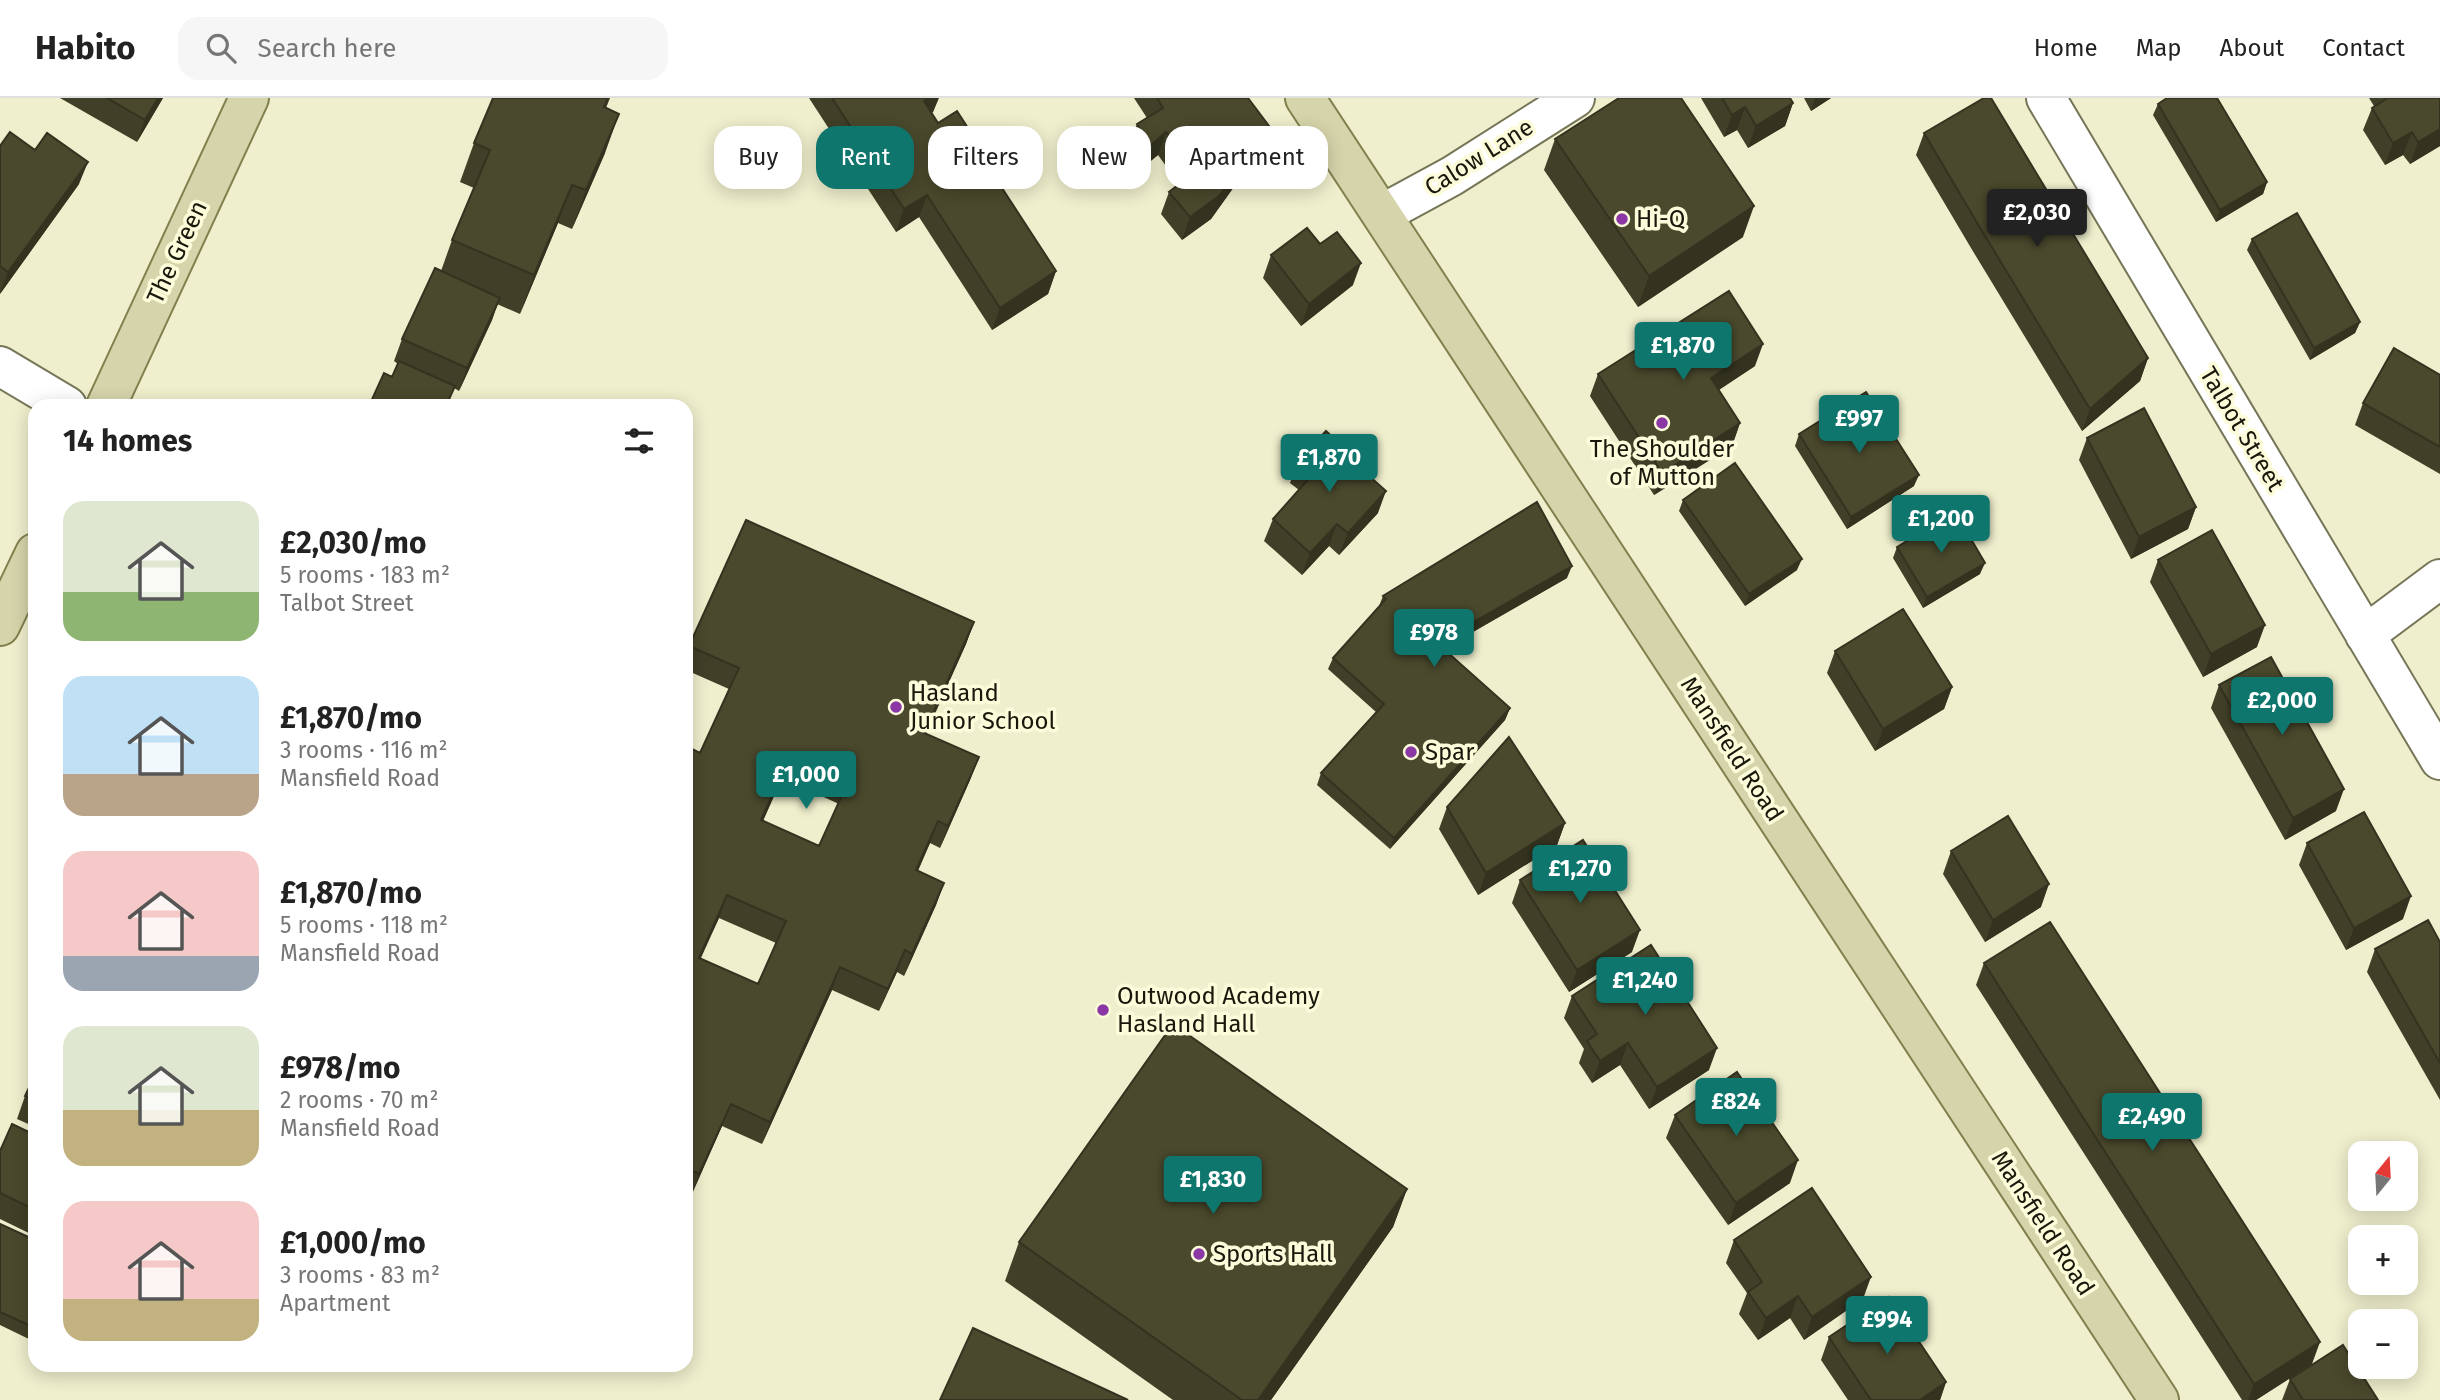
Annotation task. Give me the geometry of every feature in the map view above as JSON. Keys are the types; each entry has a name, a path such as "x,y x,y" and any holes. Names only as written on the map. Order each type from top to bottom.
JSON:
{"main road":[{"name":"The Green","path":"109,399 249,98"},
{"name":"Mansfield Road","path":"1305,98 2159,1400"},
{"path":"0,625 28,567"}],"street":[{"name":"Calow Lane","path":"1382,214 1452,176 1574,98"},
{"name":"Talbot Street","path":"2046,98 2440,760"},
{"path":"0,366 54,399"},
{"path":"2365,635 2440,579"}],"building":[{"path":"107,98 158,98 145,120"},
{"path":"493,98 608,98 604,107 619,114 586,190 572,185 534,275 452,240 490,150 474,143"},
{"path":"832,98 929,98 924,101 938,123 957,111 967,126 928,126 928,189 1003,189 1056,271 1000,308 927,195 904,209 891,189 914,189 914,126 850,126"},
{"path":"1157,98 1248,98 1269,126 1165,126 1165,133 1151,145 1151,126 1137,124 1163,108"},
{"path":"1619,98 1681,98 1754,206 1649,276 1555,139"},
{"path":"1722,98 1790,98 1793,103 1756,126 1745,107 1732,115"},
{"path":"1984,98 1991,98 2148,358 2090,409 1924,133"},
{"path":"2167,98 2217,98 2267,182 2220,210 2158,104"},
{"path":"2388,98 2440,98 2440,129 2418,142 2412,132 2393,143 2372,108"},
{"path":"10,132 35,150 47,133 88,162 8,272 0,266 0,146"},
{"path":"1173,189 1224,189 1219,196 1190,217 1169,192"},
{"path":"2297,213 2360,322 2314,348 2252,239"},
{"path":"1307,228 1320,244 1337,232 1361,263 1309,304 1271,255"},
{"path":"435,268 500,298 467,368 402,339"},
{"name":"The Shoulder of Mutton","path":"1729,291 1763,344 1711,378 1740,423 1662,473 1598,374"},
{"path":"2394,348 2440,375 2440,447 2363,403"},
{"path":"399,361 455,386 449,399 372,399 384,373 392,377"},
{"path":"1866,392 1919,475 1851,517 1799,434"},
{"path":"2144,408 2196,507 2139,537 2087,438"},
{"path":"1326,431 1370,472 1368,475 1386,491 1348,533 1337,524 1310,553 1273,519 1313,474 1298,461"},
{"path":"1735,463 1802,559 1749,594 1683,500"},
{"path":"1537,502 1572,566 1437,643 1510,708 1394,838 1321,773 1384,704 1333,658 1386,599 1383,596"},
{"path":"1955,512 1985,563 1927,597 1897,547"},
{"path":"746,520 974,622 924,733 979,757 948,826 938,821 916,870 944,883 912,954 905,950 888,989 840,967 770,1122 731,1104 699,1174 693,1171 693,750 700,753 739,668 693,648 693,637","holes":["790,756 848,782 819,846 761,820","727,895 786,921 758,984 699,958"]},
{"path":"2212,530 2265,625 2211,654 2158,560"},
{"path":"1903,609 1952,687 1883,729 1835,651"},
{"path":"2271,657 2344,789 2293,818 2219,685"},
{"path":"1509,737 1565,823 1486,873 1447,807"},
{"path":"2364,812 2411,896 2354,928 2307,843"},
{"path":"2008,816 2049,884 1993,920 1951,851"},
{"path":"1583,840 1640,930 1577,970 1520,880"},
{"path":"2428,920 2440,942 2440,1063 2375,949"},
{"path":"2050,922 2320,1342 2254,1384 1984,963"},
{"path":"1651,945 1717,1048 1657,1087 1628,1043 1600,1061 1587,1041 1597,1034 1572,996"},
{"name":"Sports Hall","path":"1173,1024 1407,1189 1258,1400 1242,1400 1019,1242"},
{"path":"1737,1072 1798,1160 1736,1203 1675,1115"},
{"path":"12,1124 28,1132 28,1207 0,1193 0,1151"},
{"path":"1812,1188 1871,1277 1812,1317 1798,1296 1766,1318 1748,1292 1762,1282 1734,1240"},
{"path":"0,1224 28,1237 28,1325 0,1312"},
{"path":"1889,1297 1946,1382 1920,1400 1871,1400 1829,1337"},
{"path":"973,1328 1128,1400 940,1400"},
{"path":"2343,1345 2348,1353 2348,1379 2365,1379 2378,1400 2303,1400 2290,1379"}],"place":[{"name":"Hi-Q","path":"1622,219"},
{"name":"The Shoulder of Mutton","path":"1662,423"},
{"name":"Hasland Junior School","path":"896,707"},
{"name":"Spar","path":"1411,752"},
{"name":"Outwood Academy Hasland Hall","path":"1103,1010"},
{"name":"Sports Hall","path":"1199,1254"}]}
